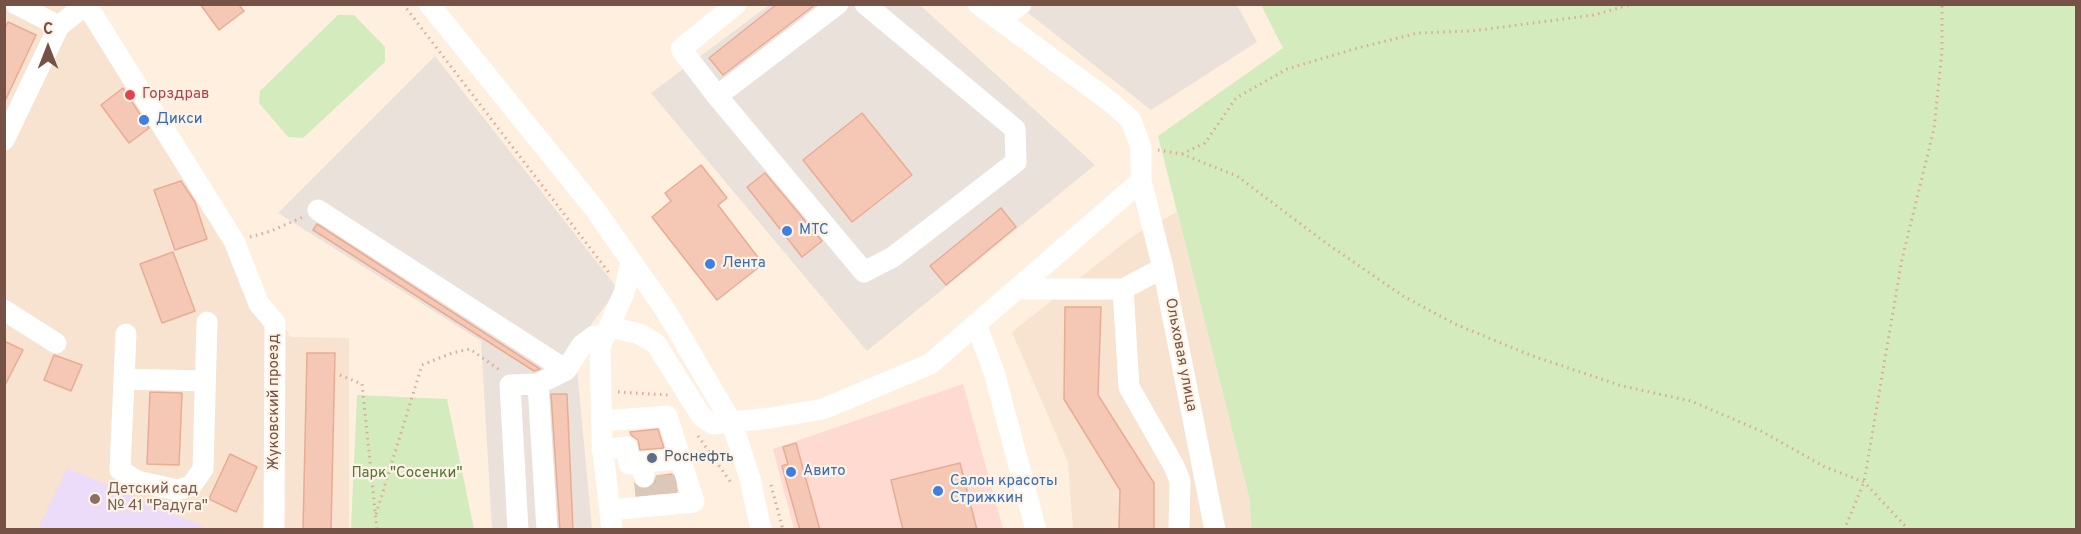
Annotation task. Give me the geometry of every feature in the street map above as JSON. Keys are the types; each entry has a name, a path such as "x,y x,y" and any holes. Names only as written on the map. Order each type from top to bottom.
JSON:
{"street":[{"path":"16,4 59,26"},
{"path":"4,140 59,26 86,4"},
{"name":"Жуковский проезд","path":"86,4 234,241 259,304 275,323 274,530"},
{"path":"429,4 594,208 666,311 732,423 750,479 761,530"},
{"path":"736,4 681,49 717,96 864,272 893,257 1016,162 1015,129 865,4"},
{"path":"717,96 838,4"},
{"name":"Ольховая улица","path":"978,4 1113,103 1131,120 1141,148 1141,182 1163,268 1215,530"},
{"path":"999,20 1021,4"},
{"path":"518,530 510,386 538,384 566,370 582,345 594,336 606,332 640,333 656,344 702,417 713,424 823,409 930,364 1141,182"},
{"path":"318,210 566,370"},
{"path":"611,520 602,450 600,347 624,293 631,261"},
{"path":"1017,289 1123,289 1163,268"},
{"path":"1123,289 1129,387 1174,466 1180,481 1179,530"},
{"path":"4,310 56,343"},
{"path":"126,334 120,470 137,481 177,490 191,486 203,469 207,322"},
{"path":"976,324 994,372 1036,530"},
{"path":"124,379 205,381"},
{"path":"538,384 547,530"},
{"path":"601,421 667,416 669,478"},
{"path":"602,450 627,447 629,464 645,485"},
{"path":"611,520 645,485 669,478"},
{"path":"645,485 669,478"}],"path":[{"path":"403,4 624,293"},
{"path":"1182,154 1205,143 1236,98 1287,69 1418,33 1472,31 1594,15 1632,4"},
{"path":"1844,530 1864,482 1902,259 1934,129 1941,51 1942,4"},
{"path":"1141,148 1182,154 1237,176 1384,283 1455,324 1530,355 1622,386 1691,401 1761,431 1825,467 1864,482 1909,530"},
{"path":"234,241 271,231 318,210"},
{"path":"376,514 422,366 452,353 470,349 502,372"},
{"path":"340,375 362,384 377,530"},
{"path":"665,387 670,395"},
{"path":"695,430 732,484"},
{"path":"771,485 783,530"}],"shaded area":[{"path":"4,5 78,5 199,175 290,337 349,338 349,529 5,529"},
{"path":"769,5 920,5 1095,165 867,351 651,93"},
{"path":"1018,5 1237,5 1257,42 1151,110"},
{"path":"435,56 618,289 592,323 577,369 592,529 492,529 481,341 278,213"},
{"path":"1177,212 1250,501 1251,529 1073,529 1068,462 1012,332 1133,236"},
{"path":"963,384 1003,529 794,529 773,449"},
{"name":"Детский сад № 41 \"Радуга\"","path":"67,468 208,529 38,529"}],"green space":[{"path":"1261,5 2076,5 2076,529 1251,529 1250,501 1158,136 1283,48"},
{"path":"338,15 354,15 385,47 385,62 303,138 288,137 259,103 260,91"},
{"name":"Парк \"Сосенки\"","path":"357,395 447,399 474,529 351,529"}],"building":[{"path":"200,4 238,4 244,11 219,30"},
{"path":"777,4 816,4 723,75 709,58"},
{"path":"8,22 36,35 4,103 4,30"},
{"path":"123,88 149,128 129,143 101,105"},
{"path":"862,113 912,175 852,222 803,160"},
{"path":"701,165 727,198 718,205 763,264 717,300 652,217 671,201 665,193"},
{"path":"765,173 822,241 802,257 747,187"},
{"path":"181,181 195,202 207,239 175,250 154,190"},
{"path":"1001,208 1016,227 946,285 930,266"},
{"path":"317,224 540,369 534,371 313,230"},
{"path":"173,252 195,311 162,323 140,264"},
{"path":"1065,307 1101,307 1098,395 1154,483 1154,530 1119,530 1120,490 1064,399"},
{"path":"4,341 23,350 4,387"},
{"path":"307,353 335,353 331,530 303,530"},
{"path":"54,355 82,365 71,391 44,380"},
{"path":"150,392 182,393 179,465 147,464"},
{"path":"551,394 567,394 573,530 560,530"},
{"path":"658,429 664,448 640,450 638,440 630,432"},
{"path":"796,443 820,530 800,530 782,466 788,464 783,447"},
{"path":"230,454 257,467 236,512 209,499"},
{"path":"960,463 977,530 903,530 891,480"},
{"path":"672,474 677,491 638,495 637,488 644,490 651,488 657,476"}],"tunnel":[{"path":"666,475 667,494"},
{"path":"644,477 646,496"}],"place":[{"name":"Горздрав","path":"130,95"},
{"name":"Дикси","path":"144,120"},
{"name":"МТС","path":"787,231"},
{"name":"Лента","path":"710,264"},
{"name":"Роснефть","path":"652,458"},
{"name":"Авито","path":"791,472"},
{"name":"Салон красоты Стрижкин","path":"938,491"},
{"name":"Детский сад № 41 \"Радуга\"","path":"95,499"}]}
